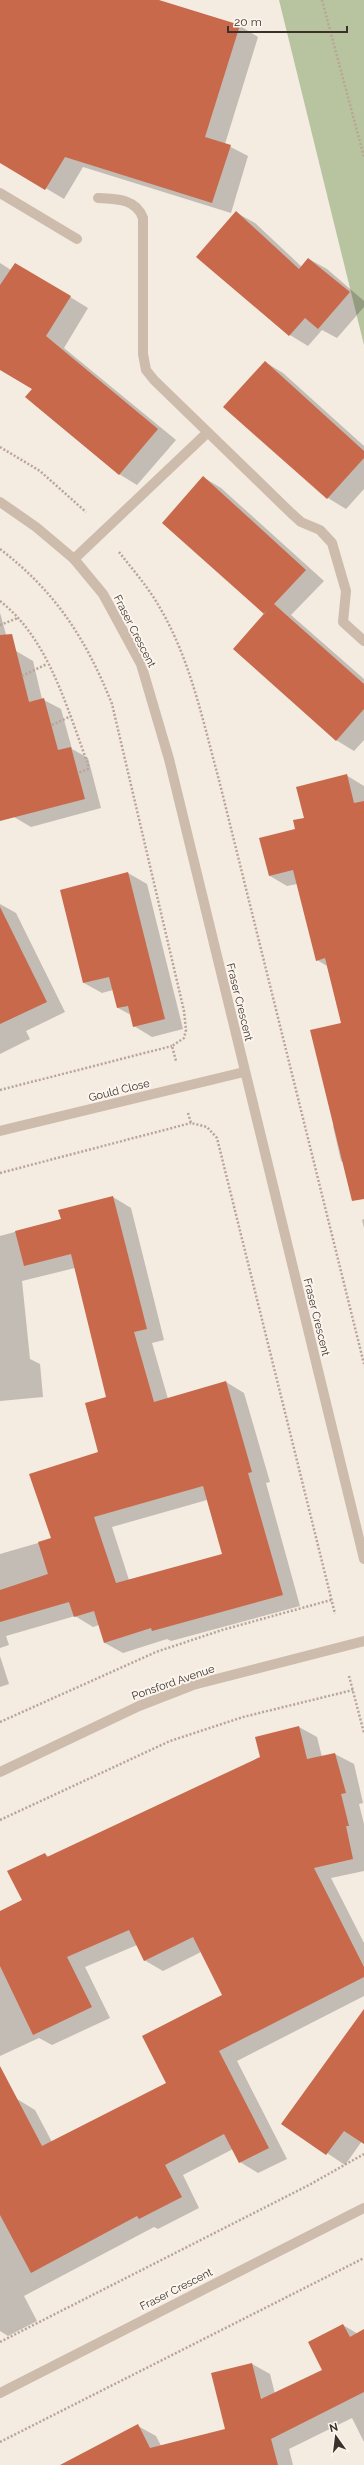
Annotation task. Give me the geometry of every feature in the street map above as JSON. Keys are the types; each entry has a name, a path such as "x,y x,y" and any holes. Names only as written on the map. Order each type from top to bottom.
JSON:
{"street":[{"path":"0,193 77,239"},
{"path":"98,198 123,199 141,212 143,218 143,354 146,370 207,433 301,522 320,530 328,536 346,591 343,622 364,641"},
{"path":"74,560 207,433"},
{"name":"Fraser Crescent","path":"0,502 36,527 74,560 103,594 141,664 169,759 244,1072 364,1559"},
{"name":"Gould Close","path":"0,1131 244,1072"},
{"name":"Ponsford Avenue","path":"0,1772 139,1706 193,1685 364,1641"},
{"name":"Fraser Crescent","path":"0,2393 364,2208"}],"path":[{"path":"322,0 364,157"},
{"path":"0,447 40,471 88,514"},
{"path":"0,549 28,571 55,600 97,668 112,704 184,1011 186,1030 184,1038 172,1046 0,1090"},
{"path":"118,551 159,607 185,661 194,687 219,780 364,1364"},
{"path":"0,601 27,628 47,664 70,716 88,764 88,769 78,773"},
{"path":"0,625 18,618"},
{"path":"22,676 47,664"},
{"path":"52,725 70,716"},
{"path":"172,1046 178,1069"},
{"path":"188,1110 191,1123"},
{"path":"0,1173 191,1123 208,1127 217,1138 335,1614"},
{"path":"0,1722 156,1652 222,1630 332,1600"},
{"path":"349,1676 364,1733"},
{"path":"0,1820 170,1741 243,1717 353,1690"},
{"path":"0,2342 309,2185 364,2154"},
{"path":"0,2442 364,2258"}],"green space":[{"path":"279,0 364,0 364,345"}],"building":[{"path":"0,0 159,0 240,25 205,137 231,145 212,203 65,157 45,190 0,163"},
{"path":"236,211 299,269 308,258 350,292 318,329 305,318 289,336 196,257"},
{"path":"15,263 71,296 46,336 158,429 119,475 25,397 32,389 0,370 0,285"},
{"path":"265,361 364,451 364,458 327,499 223,407"},
{"path":"203,476 306,570 274,604 364,684 364,709 336,741 233,649 264,614 162,523"},
{"path":"12,634 29,702 44,698 58,750 71,747 85,799 0,821 0,635"},
{"path":"347,774 354,803 364,801 364,1199 352,1201 310,1030 341,1023 325,958 316,961 293,870 269,876 259,838 295,829 293,820 304,818 296,787"},
{"path":"128,872 165,1019 133,1027 128,1006 117,1008 109,977 83,983 60,890"},
{"path":"0,907 47,1002 0,1024"},
{"path":"113,1196 147,1329 134,1332 154,1402 226,1381 252,1472 248,1473 283,1595 152,1631 151,1628 104,1643 94,1611 74,1617 69,1602 0,1622 0,1590 48,1574 38,1542 51,1538 29,1474 98,1452 85,1403 106,1397 71,1254 24,1266 15,1231 61,1219 58,1210","holes":["203,1486 222,1554 116,1583 94,1517"]},
{"path":"299,1726 307,1759 335,1753 346,1793 341,1794 349,1826 346,1826 353,1859 314,1868 364,1967 364,1977 219,2051 269,2148 239,2163 224,2134 165,2165 182,2197 139,2219 137,2216 31,2273 0,2215 0,2066 42,2146 166,2083 142,2036 222,1995 193,1937 144,1961 129,1930 67,1957 92,2007 33,2035 0,1966 0,1911 22,1900 7,1871 45,1853 47,1857 260,1757 255,1737"},
{"path":"364,2009 364,2144 344,2131 326,2155 281,2124"},
{"path":"343,2324 350,2337 364,2329 364,2392 271,2439 278,2465 60,2465 138,2424 150,2448 225,2429 211,2373 252,2363 261,2399 322,2370 308,2342"}]}
